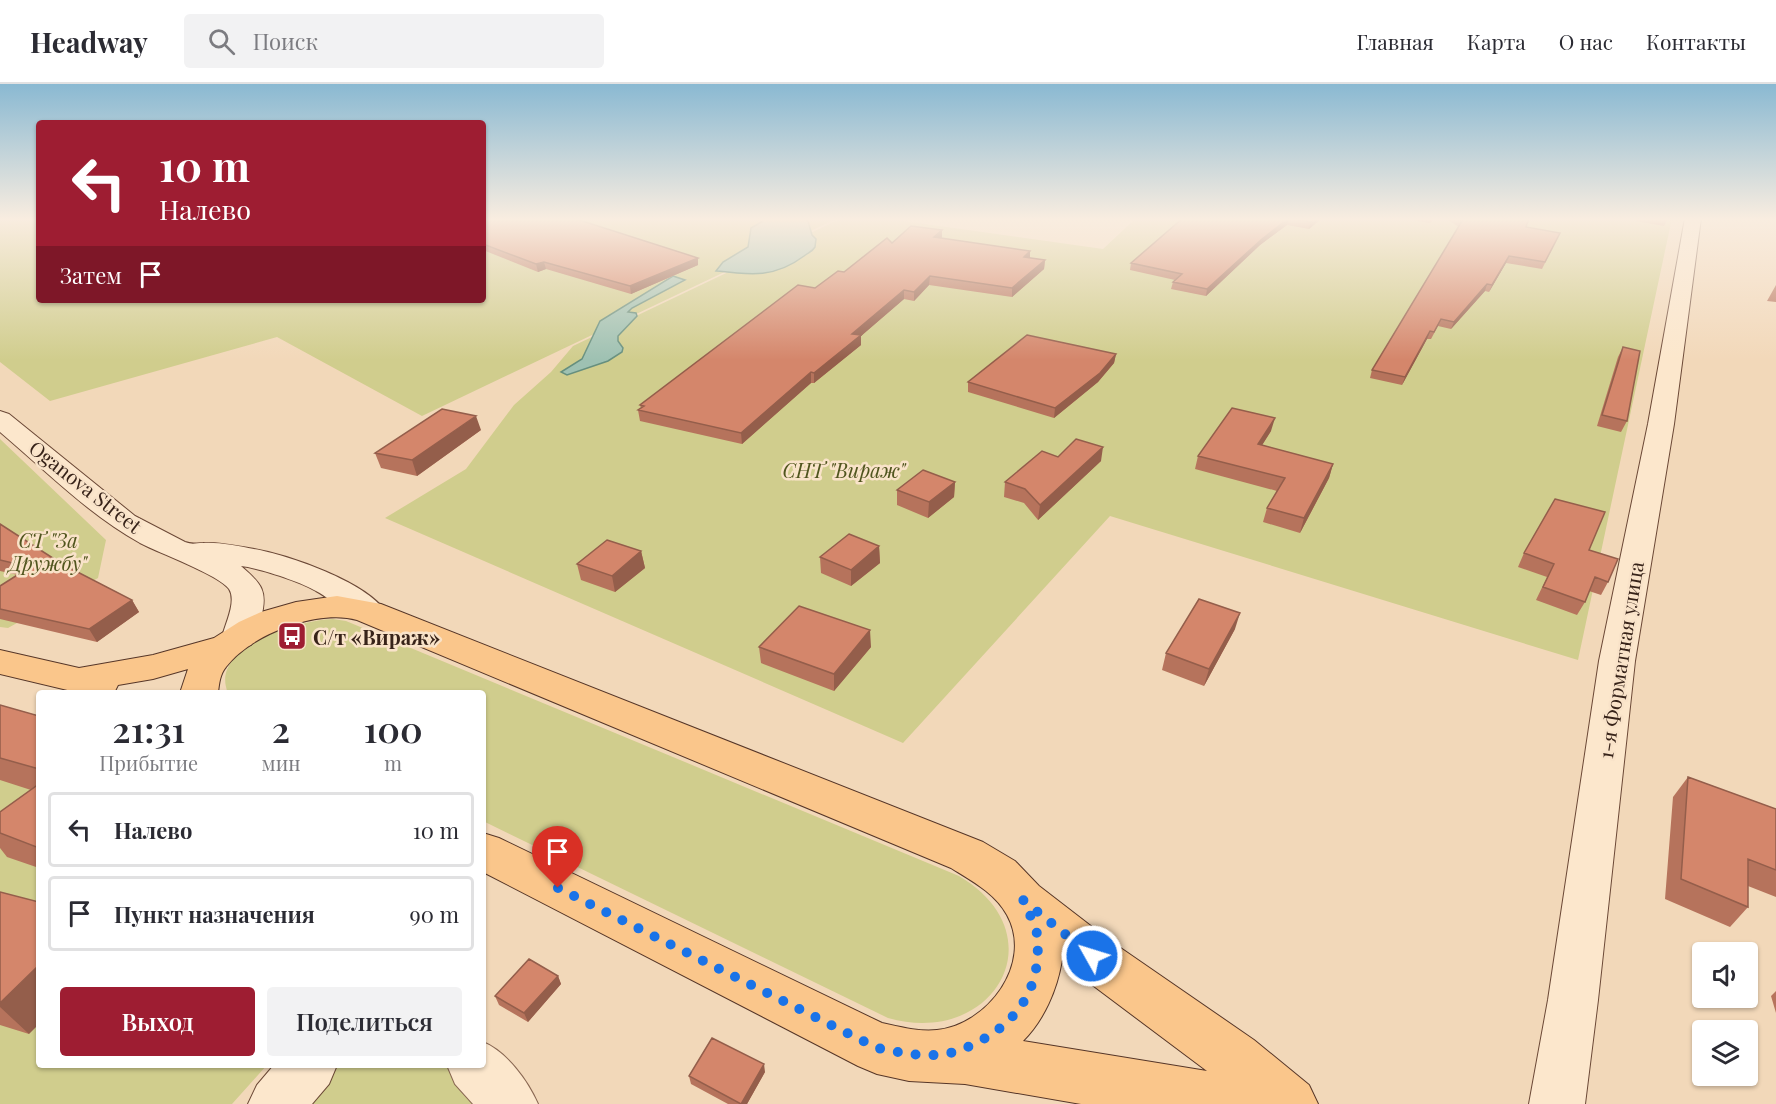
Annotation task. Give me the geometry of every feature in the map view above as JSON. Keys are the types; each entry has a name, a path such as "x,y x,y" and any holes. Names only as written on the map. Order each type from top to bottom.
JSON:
{"main road":[{"path":"79,680 153,667 233,641 274,619 307,609 338,606 369,612 967,855 999,874 1023,900 1092,956 1235,1059 1290,1104"},
{"path":"199,690 200,680 207,666 233,641"},
{"path":"0,662 117,690"},
{"path":"487,858 877,1048 909,1055 939,1055 1243,1104"},
{"path":"939,1055 968,1047 996,1032 1021,1008 1032,984 1037,962 1037,931 1023,900"}],"street":[{"name":"1-я Форматная улица","path":"1557,1104 1573,1000 1617,661 1661,424 1686,266"},
{"name":"Oganova Street","path":"0,419 124,522 174,549 228,571 245,586 249,601 233,641"},
{"name":"Oganova Street","path":"174,549 254,558 327,584 369,612"},
{"path":"276,1104 307,1068"},
{"path":"477,1068 510,1104"}],"green space":[{"path":"0,266 36,266 36,303 486,303 486,266 738,266 422,416 277,337 50,401 0,362"},
{"name":"СНТ \"Вираж\"","path":"742,266 1662,266 1578,660 1110,516 903,743 385,518 466,469 514,405 551,372 573,346"},
{"name":"СТ \"За Дружбу\"","path":"0,439 106,540 98,578 8,628 0,627"},
{"path":"333,619 346,621 959,876 989,900 1005,927 1008,955 1001,980 983,1002 958,1017 926,1023 888,1018 486,822 486,690 227,690 225,676 231,662 244,649 280,630"},
{"path":"0,733 36,744 36,1068 264,1068 232,1104 0,1104"},
{"path":"486,1067 531,1104 298,1104 329,1068"}],"shaded area":[{"path":"720,266 788,266 773,271 752,274 716,271"},
{"path":"673,276 685,280 628,312 636,313 637,316 618,336 618,341 623,348 622,352 608,361 567,375 561,372 582,359 600,321"}],"building":[{"path":"557,266 680,266 630,286"},
{"path":"852,266 1038,266 1012,288 930,276 914,292 904,290 852,334 861,335 814,373 811,372 741,433 638,410 644,406 640,405 798,285 815,288 838,271 844,272"},
{"path":"1143,266 1233,266 1207,289 1173,282 1182,274"},
{"path":"1435,266 1503,266 1492,285 1487,284 1454,322 1441,319 1434,332 1430,331 1405,377 1372,370"},
{"path":"1027,335 1116,354 1100,373 1055,408 968,382"},
{"path":"1623,347 1640,351 1627,421 1602,415"},
{"path":"1232,408 1275,418 1258,444 1333,464 1304,518 1267,508 1285,478 1198,456"},
{"path":"442,409 476,416 412,460 375,453"},
{"path":"1076,439 1103,447 1040,505 1025,489 1005,482 1042,451 1058,457"},
{"path":"923,470 955,482 929,502 897,490"},
{"path":"1555,499 1605,512 1589,550 1618,559 1608,582 1595,577 1585,602 1543,587 1554,564 1524,553"},
{"path":"0,524 62,564 132,600 89,629 0,609 0,586 30,567 0,560"},
{"path":"849,534 879,546 851,570 820,557"},
{"path":"607,540 641,551 612,576 577,564"},
{"path":"1199,599 1240,613 1209,669 1166,653"},
{"path":"799,606 870,630 834,674 759,647"},
{"path":"0,705 36,715 36,768 0,758"},
{"path":"1688,777 1776,809 1776,870 1748,859 1748,907 1681,879"},
{"path":"36,786 36,847 0,833 0,812"},
{"path":"0,892 36,901 36,968 0,1003"},
{"path":"529,959 558,976 524,1013 495,996"},
{"path":"712,1038 764,1064 741,1104 689,1076"}],"place":[{"name":"С/т «Вираж»","path":"292,636"}],"route":[{"path":"558,888 877,1048 909,1055 939,1055 968,1047 996,1032 1021,1008 1032,984 1037,962 1037,931 1023,900 1092,956"}]}
